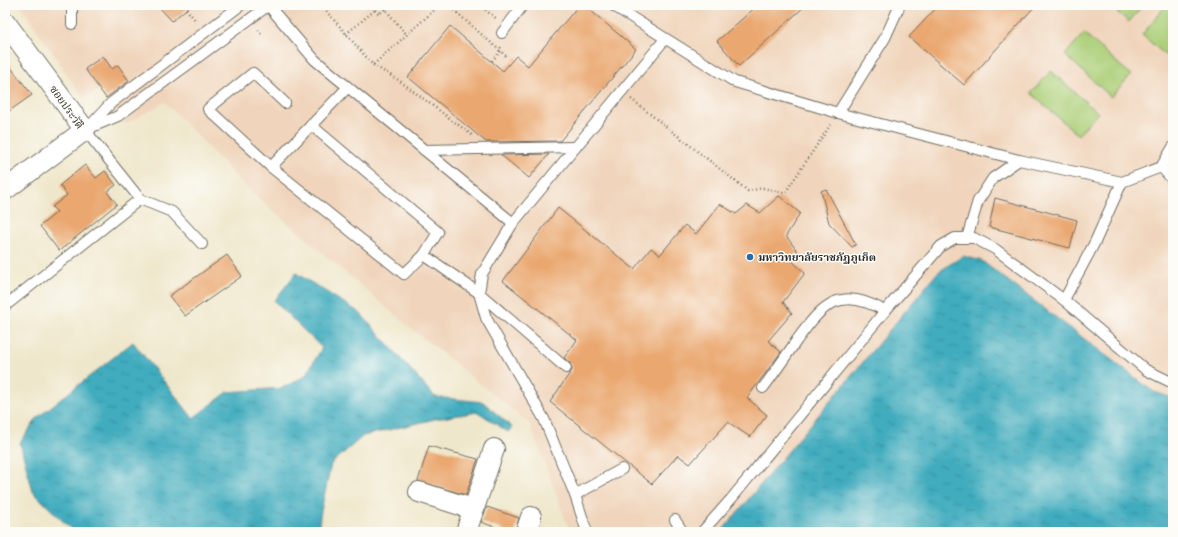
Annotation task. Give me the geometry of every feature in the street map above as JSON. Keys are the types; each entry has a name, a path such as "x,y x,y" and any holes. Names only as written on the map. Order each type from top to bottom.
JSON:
{"street":[{"name":"ซอยประวัติ","path":"5,22 85,130 5,190"},
{"path":"466,532 494,449"},
{"path":"420,492 473,509"}],"lane":[{"path":"72,5 72,24"},
{"path":"85,130 111,103 241,5"},
{"path":"85,130 118,116 269,5 315,60 513,224"},
{"path":"504,30 522,5"},
{"path":"612,5 735,82 838,113 1019,160 1122,182 1161,167 1173,147"},
{"path":"838,113 885,38 900,5"},
{"path":"587,532 575,495 544,418 486,318 479,293 482,274 513,224 665,39"},
{"path":"284,103 253,73 208,109 271,167 404,274 424,255 438,232 311,125"},
{"path":"271,167 348,88"},
{"path":"85,130 140,199 172,212 202,244"},
{"path":"424,150 576,147"},
{"path":"967,238 978,201 993,178 1019,160"},
{"path":"1161,167 1173,180"},
{"path":"1064,300 1095,242 1122,182"},
{"path":"5,306 140,199"},
{"path":"702,532 732,498 885,311 941,246 955,238 974,238 995,249 1064,300 1146,370 1173,383"},
{"path":"424,255 479,293 566,368"},
{"path":"763,388 816,315 829,304 845,299 860,300 885,311"},
{"path":"575,495 622,469"},
{"path":"675,520 683,532"}],"path":[{"path":"321,5 373,65 397,79 472,136"},
{"path":"372,5 379,14 389,5"},
{"path":"373,65 440,5"},
{"path":"448,5 506,56"},
{"path":"479,5 504,30 500,52 492,61"},
{"path":"186,9 196,21"},
{"path":"385,9 407,35"},
{"path":"346,34 376,10"},
{"path":"622,92 748,191 763,188 785,193 838,113"}],"shaded area":[{"name":"มหาวิทยาลัยราชภัฏภูเก็ต","path":"20,5 1173,5 1173,532 570,532 530,424 407,325 248,189 165,102 126,124 118,116 102,89 83,98"}],"green space":[{"path":"1109,5 1143,5 1129,22"},
{"path":"1166,5 1173,5 1173,55 1170,59 1142,35"},
{"path":"1084,33 1131,75 1111,97 1065,55"},
{"path":"1051,71 1098,113 1078,135 1031,93"}],"water":[{"path":"963,256 982,261 1154,392 1173,398 1173,532 721,532 938,272"},
{"path":"296,273 360,313 435,397 483,402 512,427 508,432 478,412 435,419 363,436 331,464 320,516 319,532 74,532 33,492 20,443 38,417 133,342 193,418 228,392 282,388 305,376 322,348 274,301"}],"building":[{"path":"157,5 191,5 172,21"},
{"path":"579,5 584,5 636,49 560,141 486,142 408,77 450,26 503,71 516,56 528,66"},
{"path":"758,5 806,5 739,66 717,41"},
{"path":"939,5 1036,5 964,85 909,37"},
{"path":"103,56 112,69 118,65 129,81 106,98 85,69"},
{"path":"5,60 32,95 5,114"},
{"path":"549,154 529,178 501,155"},
{"path":"85,165 96,178 105,171 116,185 107,192 117,204 59,251 40,226 57,212 52,207 67,195 60,185"},
{"path":"826,189 856,245 852,247 829,223 821,191"},
{"path":"779,196 800,213 786,236 798,252 790,259 805,273 783,302 792,313 768,341 781,352 747,398 767,415 750,437 728,422 690,464 678,455 652,484 550,402 572,370 570,363 564,358 577,340 503,281 558,208 634,269 651,248 660,255 685,225 696,234 720,204 736,214 747,205 760,213"},
{"path":"995,198 1077,220 1070,248 989,227"},
{"path":"227,255 242,276 185,316 169,296"},
{"path":"429,446 478,459 466,495 418,481"},
{"path":"487,507 519,518 515,532 509,532 481,522"}],"place":[{"name":"มหาวิทยาลัยราชภัฏภูเก็ต","path":"750,257"}]}
